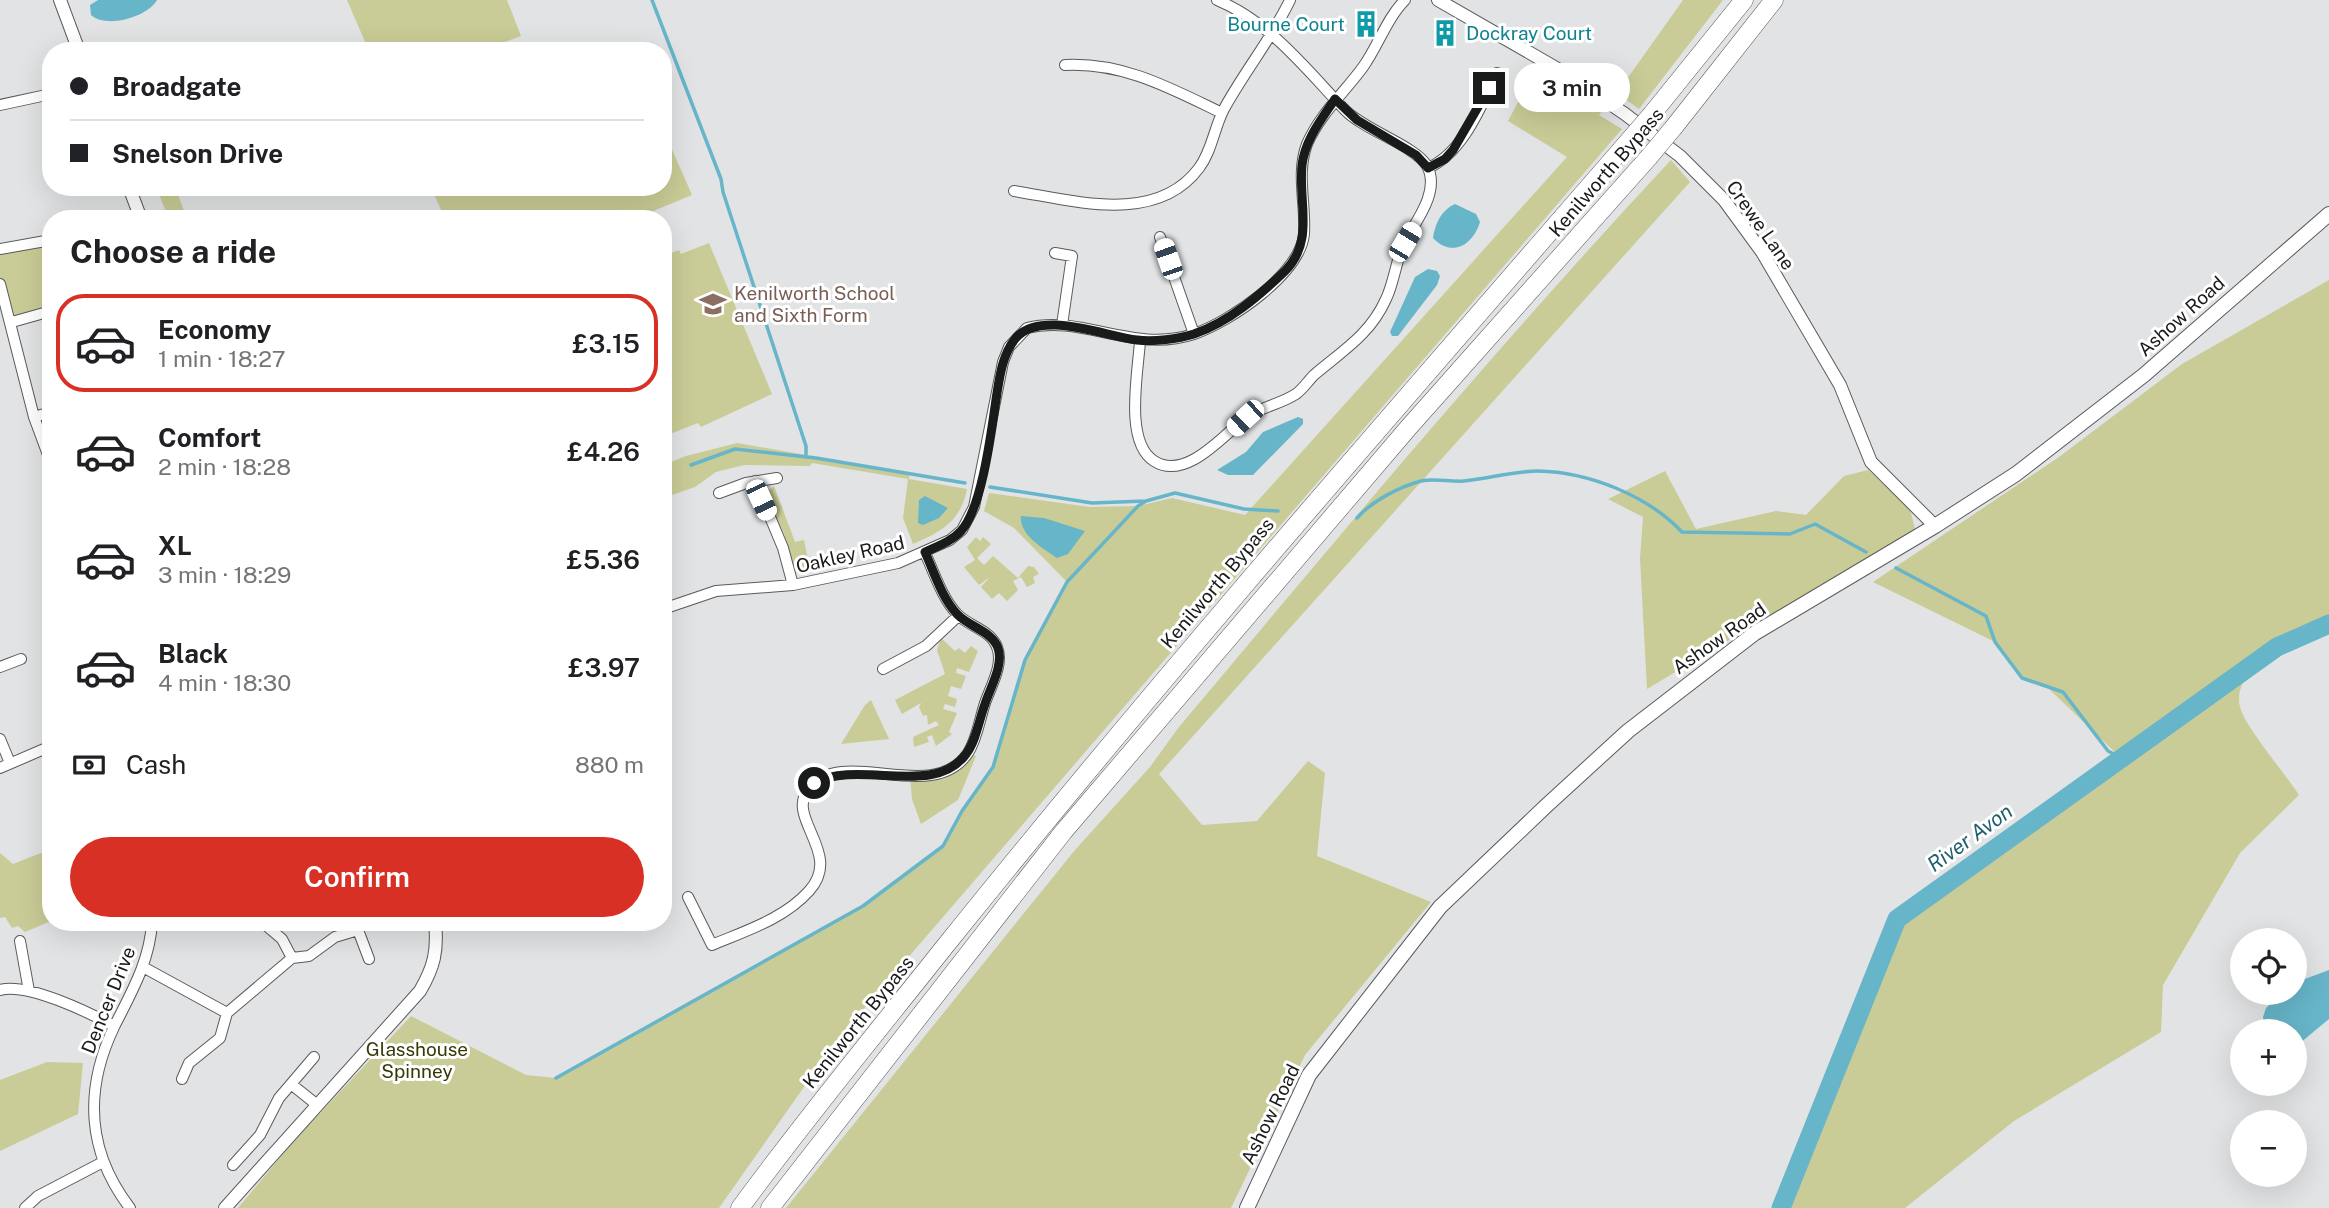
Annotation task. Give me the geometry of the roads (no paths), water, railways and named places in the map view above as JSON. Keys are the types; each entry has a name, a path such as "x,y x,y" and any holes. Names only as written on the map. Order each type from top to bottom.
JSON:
{"highway":[{"name":"Kenilworth Bypass","path":"740,1208 787,1144 1079,780 1305,511 1627,143 1744,0"},
{"name":"Kenilworth Bypass","path":"770,1208 1064,831 1400,438 1649,157 1774,0"}],"main road":[{"name":"Ashow Road","path":"1247,1208 1309,1075 1440,907 1607,750 1687,684 1755,633 1935,526 2016,474 2144,375 2329,214"}],"street":[{"path":"61,0 76,42"},
{"path":"1140,341 1136,418 1138,441 1147,456 1160,465 1180,466 1214,446 1256,411 1298,393 1318,372 1358,341 1387,299 1398,258 1426,204 1430,181 1428,168 1416,155 1357,120 1271,33 1237,8 1217,0"},
{"path":"1014,191 1049,192 1085,203 1123,204 1149,201 1168,193 1200,166 1222,113 1290,0"},
{"path":"1055,253 1072,256 1062,325 1140,341 1194,334 1223,321 1257,297 1295,258 1304,236 1301,179 1307,146 1335,99 1362,68 1405,0"},
{"name":"Crewe Lane","path":"1438,0 1563,72 1625,114 1680,156 1724,200 1762,252 1840,385 1871,463 1935,526"},
{"path":"1065,65 1097,65 1139,75 1222,113"},
{"path":"1428,168 1445,159 1459,142 1497,73"},
{"path":"0,105 42,96"},
{"path":"1160,237 1194,334"},
{"path":"0,249 42,242"},
{"path":"0,284 42,439"},
{"path":"12,323 42,314"},
{"name":"Oakley Road","path":"672,607 716,591 793,586 898,563 950,540 970,518 984,468 1003,362 1019,335 1038,326 1062,325"},
{"path":"34,417 42,414"},
{"path":"719,493 755,481 777,478"},
{"path":"755,481 783,548 793,586"},
{"path":"688,897 712,945 785,910 810,890 819,876 820,852 803,806 803,797 814,783 829,776 853,772 901,777 928,775 951,768 968,753 999,656 992,639 958,616 950,605 925,552"},
{"path":"883,669 926,646 958,616"},
{"path":"0,667 21,659"},
{"path":"0,739 5,766 42,750"},
{"name":"Dencer Drive","path":"130,1208 103,1162 92,1124 93,1106 100,1061 143,967 152,931"},
{"path":"273,931 282,939 292,958"},
{"path":"182,1079 189,1063 220,1038 227,1013 292,958 309,956 347,931"},
{"path":"359,931 369,960"},
{"path":"225,1208 420,991 434,967 438,948 436,931"},
{"path":"20,942 29,991"},
{"path":"143,967 227,1013"},
{"path":"0,990 29,991 114,1026"},
{"path":"233,1165 260,1135 279,1098 314,1057"},
{"path":"292,1084 316,1104"},
{"path":"25,1208 38,1196 103,1162"}],"water":[{"path":"98,0 157,0 136,16 106,21 91,15 90,5"},
{"path":"1455,204 1476,214 1480,222 1467,242 1454,248 1440,244 1433,238 1440,218"},
{"path":"1428,269 1437,271 1440,276 1437,285 1398,336 1392,336 1390,332 1415,277"},
{"path":"1298,417 1303,419 1303,424 1253,475 1228,475 1217,470 1246,452 1263,432"},
{"path":"925,496 948,508 939,518 923,525 918,523 919,500"},
{"path":"1021,516 1044,518 1085,531 1068,554 1057,558 1028,535 1021,523"},
{"path":"2329,970 2329,1019 2307,1037 2307,1019 2263,1019 2269,1005 2307,1005 2307,978"}],"waterway":[{"path":"652,0 668,42"},
{"path":"672,52 721,179 806,446 806,457"},
{"path":"691,465 735,449 816,458 965,483"},
{"path":"1357,518 1386,495 1421,481 1464,481 1519,472 1557,472 1616,488 1652,507 1682,532 1790,534 1815,524 1866,552"},
{"path":"990,487 1092,503 1146,501 1175,493 1244,509 1278,511"},
{"path":"556,1078 863,906 943,846 962,811 993,767 1025,660 1067,582 1138,506 1146,501"},
{"path":"1896,568 1986,616 1995,642 2022,678 2063,692 2108,751 2122,758"},
{"name":"River Avon","path":"1781,1208 1897,919 2277,647 2329,624"}],"place":[{"name":"Bourne Court","path":"1366,24"},
{"name":"Dockray Court","path":"1445,33"},
{"name":"Kenilworth School and Sixth Form","path":"713,304"}],"park label":[{"name":"Glasshouse Spinney","path":"417,1060"}]}
